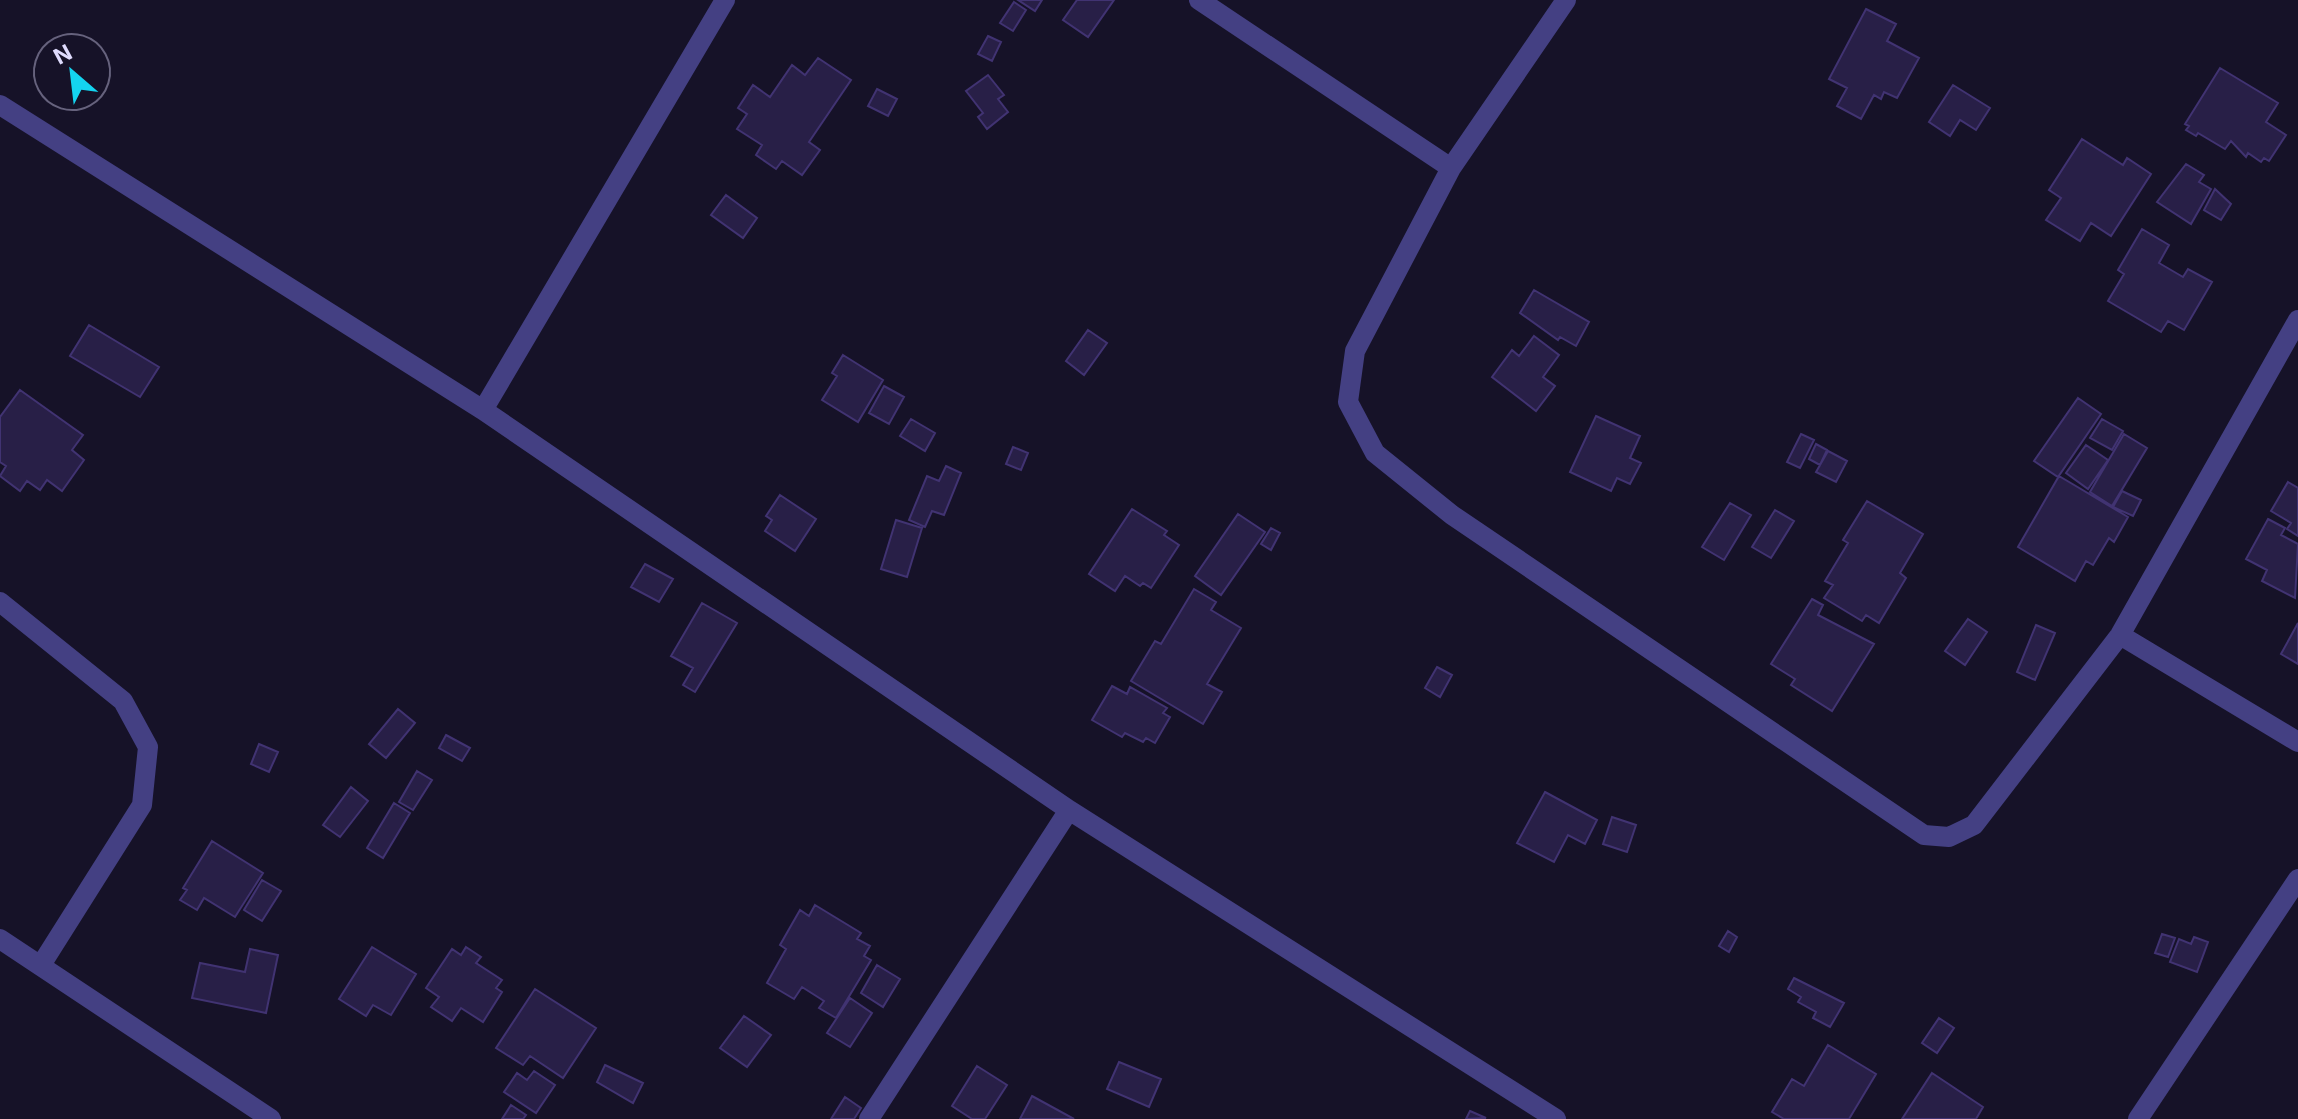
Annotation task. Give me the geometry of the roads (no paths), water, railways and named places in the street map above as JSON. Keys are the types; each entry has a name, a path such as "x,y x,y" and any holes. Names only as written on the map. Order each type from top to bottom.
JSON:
{"street":[{"path":"483,410 725,0"},
{"path":"1199,0 1451,168"},
{"path":"1566,0 1451,168 1355,351 1348,402 1375,453 1452,515 1924,835 1949,837 1974,825 2120,635 2298,320"},
{"path":"0,105 483,410 1069,810 1556,1119"},
{"path":"0,602 123,701 148,747 142,805 41,965"},
{"path":"2120,635 2298,742"},
{"path":"869,1119 1069,810"},
{"path":"2138,1119 2298,879"},
{"path":"0,939 271,1119"}]}
